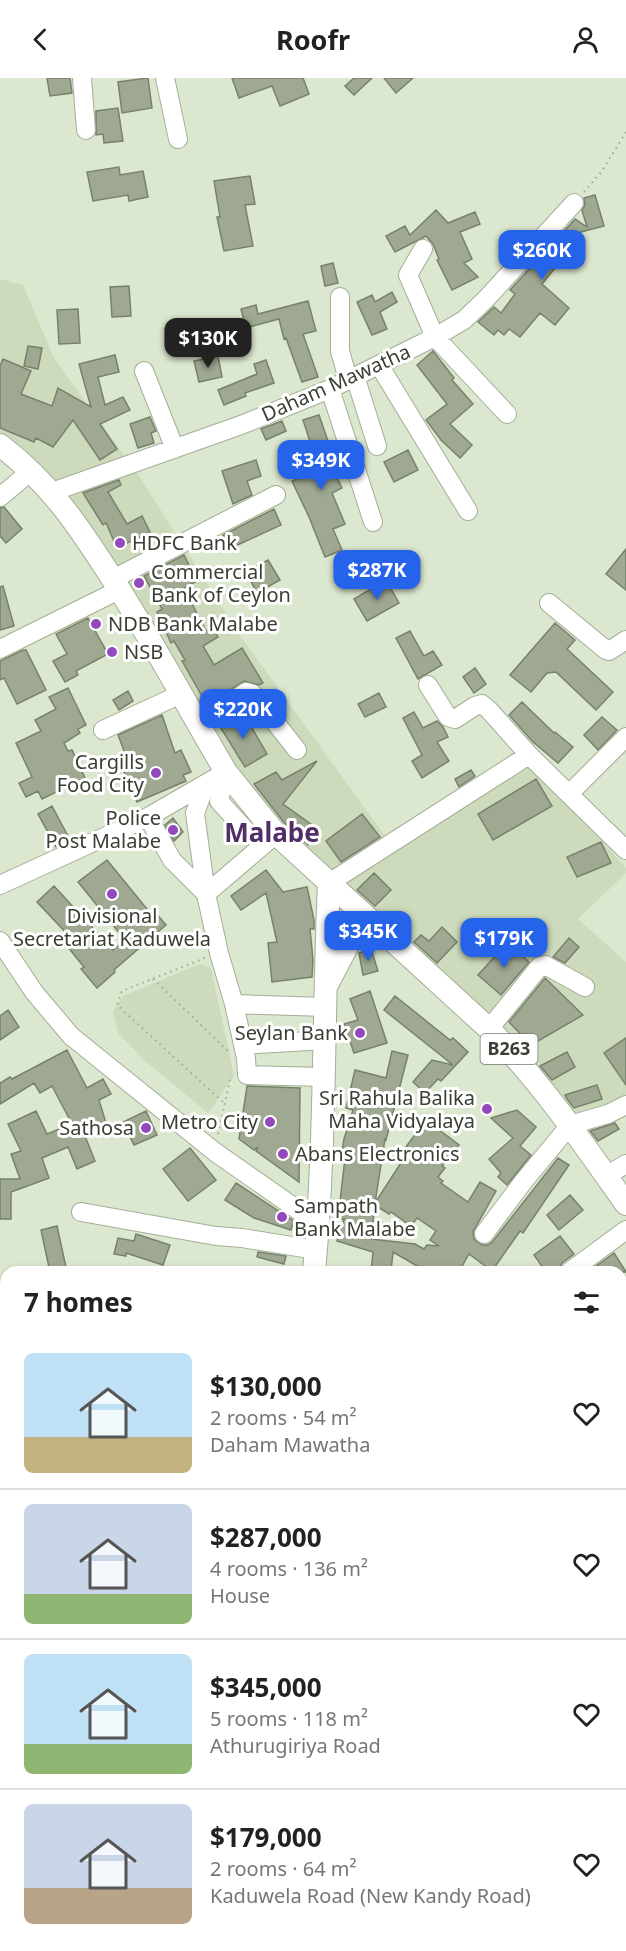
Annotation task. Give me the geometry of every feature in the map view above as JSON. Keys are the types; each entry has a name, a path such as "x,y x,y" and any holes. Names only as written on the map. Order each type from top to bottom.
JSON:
{"main road":[{"path":"0,445 31,471 74,519 116,584 181,694 198,725 220,775 272,838 329,883 366,917 352,937 327,997"},
{"path":"315,1266 326,1040 329,883"},
{"name":"B263","path":"366,917 517,1057 570,1125 626,1204"}],"street":[{"path":"82,78 86,130"},
{"path":"165,78 178,139"},
{"name":"Daham Mawatha","path":"52,492 176,449 330,389 435,337 464,320 486,299 574,203"},
{"path":"423,249 408,275 435,337 507,414"},
{"path":"340,297 340,351 377,446"},
{"path":"380,365 468,511"},
{"path":"144,371 176,449"},
{"path":"330,389 373,522"},
{"path":"0,497 31,471"},
{"path":"0,649 276,495"},
{"path":"549,603 606,650 609,651 626,640"},
{"path":"428,686 448,717 455,719 482,704 529,755 626,850"},
{"path":"198,725 246,692 253,694 297,750"},
{"path":"103,730 181,694"},
{"path":"569,794 626,737"},
{"path":"329,883 529,755"},
{"path":"0,885 148,817 220,775"},
{"path":"220,775 204,789 195,813 206,894 219,953 234,1004 239,1052 248,1075 324,1077"},
{"path":"148,817 172,860 206,894"},
{"path":"206,894 272,838"},
{"path":"0,941 34,992 71,1036 215,1152 318,1224"},
{"path":"489,1029 540,966 545,965 585,987"},
{"path":"234,1004 327,997"},
{"path":"239,1052 326,1040"},
{"path":"484,1234 570,1125 608,1114 626,1105"},
{"path":"606,1176 626,1164"},
{"path":"81,1212 216,1236 316,1250"},
{"path":"578,1266 626,1230"}],"path":[{"path":"574,203 602,171 626,132"},
{"path":"219,953 122,991 117,1005 224,1103"},
{"path":"152,979 239,1052"},
{"path":"215,1152 233,1069"}],"shaded area":[{"path":"0,279 23,285 54,358 139,476 241,637 395,850 533,764 626,868 626,873 578,919 626,962 626,1097 577,1120 281,830 246,790 79,516 0,438"},
{"path":"200,964 211,968 234,1076 208,1113 145,1061 118,1033 113,1011 123,996"}],"building":[{"path":"47,78 70,78 72,93 50,96"},
{"path":"148,78 152,108 122,113 118,82"},
{"path":"232,78 303,78 309,94 280,106 272,86 239,98"},
{"path":"354,78 372,78 354,95 345,86"},
{"path":"384,78 413,78 396,93"},
{"path":"118,108 123,141 104,143 103,134 96,135 96,111"},
{"path":"119,167 120,175 143,171 148,197 129,201 128,195 93,201 87,172"},
{"path":"250,176 255,204 245,205 253,246 224,251 217,217 220,217 214,181"},
{"path":"595,195 604,226 581,232 569,248 579,255 573,264 564,257 542,284 569,308 555,325 540,313 520,337 509,329 504,335 498,330 494,335 478,322 494,307 501,313 515,294 510,290 575,219 587,227 582,210 585,205 584,198"},
{"path":"436,210 448,223 475,212 480,224 460,232 472,259 464,263 478,277 452,290 437,260 439,259 433,244 426,236 395,252 386,236 405,226 410,235"},
{"path":"333,263 338,283 325,286 321,266"},
{"path":"129,286 131,316 112,317 110,287"},
{"path":"392,292 397,302 380,312 387,329 372,335 357,302 372,295 375,302"},
{"path":"308,301 316,331 303,334 318,377 302,382 286,338 284,339 279,319 246,328 241,309 256,305 258,314"},
{"path":"78,309 80,343 59,344 57,310"},
{"path":"28,346 42,348 38,369 24,366"},
{"path":"433,351 454,378 452,380 473,404 450,424 472,445 460,458 441,440 426,420 447,404 417,365"},
{"path":"115,355 119,372 98,377 105,405 123,397 130,410 100,424 117,449 100,460 73,420 53,447 36,438 34,442 0,428 0,366 3,359 31,371 21,394 52,406 58,388 91,407 79,364"},
{"path":"218,356 222,377 199,382 194,361"},
{"path":"266,360 274,383 245,393 246,396 224,405 218,390 257,374 254,364"},
{"path":"319,415 330,447 323,449 342,488 332,493 345,524 333,529 342,550 325,557 292,481 319,469 303,420"},
{"path":"150,417 156,431 151,433 154,443 138,448 130,424"},
{"path":"282,421 286,431 266,440 261,429"},
{"path":"408,450 418,470 394,482 384,462"},
{"path":"256,460 261,476 247,481 252,495 233,504 222,471"},
{"path":"119,480 121,485 108,492 127,524 142,516 150,532 117,548 106,523 103,525 83,493"},
{"path":"4,507 22,529 6,543 0,536 0,508"},
{"path":"274,509 281,525 229,549 223,535"},
{"path":"626,549 626,590 606,574"},
{"path":"184,555 197,581 184,588 206,631 213,627 218,637 203,646 214,665 242,648 263,683 259,685 244,681 207,705 182,661 185,660 174,641 171,643 157,612 162,609 144,576"},
{"path":"268,560 280,580 257,593 246,572"},
{"path":"386,580 399,603 367,621 354,599"},
{"path":"3,586 14,626 0,630 0,587"},
{"path":"88,618 108,654 76,671 78,675 65,682 53,661 67,654 56,634"},
{"path":"555,623 575,640 567,649 613,692 596,710 556,672 547,673 531,692 510,675"},
{"path":"410,631 424,656 433,651 442,665 418,679 396,638"},
{"path":"26,650 46,690 17,704 4,678 0,680 0,661"},
{"path":"475,668 486,684 474,693 463,677"},
{"path":"68,688 86,725 78,729 80,733 64,743 68,751 72,750 85,778 42,799 38,791 26,797 19,783 32,777 16,743 41,731 35,720 56,709 49,697"},
{"path":"128,691 133,701 119,710 113,700"},
{"path":"379,693 386,707 365,717 358,704"},
{"path":"522,702 554,733 573,747 558,763 533,742 509,715"},
{"path":"414,712 423,728 437,721 448,737 437,742 449,761 422,778 412,761 422,755 403,718"},
{"path":"234,714 241,725 248,721 267,754 245,767 219,725"},
{"path":"162,715 175,753 181,750 191,772 183,775 186,781 137,802 122,767 129,764 118,735"},
{"path":"602,717 617,730 598,750 584,735"},
{"path":"317,761 283,804 319,830 308,845 286,825 254,784 276,772 282,780"},
{"path":"471,770 475,776 459,787 455,779"},
{"path":"536,779 552,806 493,840 478,814"},
{"path":"52,806 70,840 56,847 38,814"},
{"path":"362,814 380,837 341,862 326,841"},
{"name":"Police Post Malabe","path":"173,818 183,832 174,841 165,825"},
{"path":"601,842 611,863 577,877 567,857"},
{"path":"107,860 151,914 154,911 166,925 114,970 115,972 97,988 81,969 84,967 63,941 69,936 37,902 54,886 113,950 125,940 78,882"},
{"path":"266,870 283,892 307,887 314,920 314,929 310,929 312,977 272,982 268,943 277,942 266,893 241,910 231,896"},
{"path":"374,873 391,890 375,906 357,890"},
{"path":"442,927 457,942 437,963 414,942 421,935 429,941"},
{"path":"569,938 579,947 565,963 553,957"},
{"path":"508,942 529,962 501,995 478,975"},
{"path":"371,949 378,971 363,975 359,953"},
{"path":"545,978 583,1015 531,1045 509,1022"},
{"path":"370,991 387,1043 354,1053 344,1024 358,1020 350,999"},
{"path":"395,996 450,1040 453,1038 468,1052 441,1081 438,1079 425,1093 413,1082 432,1060 453,1065 384,1010"},
{"path":"8,1010 19,1027 0,1040 0,1016"},
{"path":"626,1038 626,1085 604,1053"},
{"path":"67,1050 87,1088 103,1079 111,1094 99,1100 106,1123 83,1131 95,1161 77,1169 68,1147 42,1158 49,1178 11,1192 11,1219 0,1219 0,1179 20,1179 11,1154 21,1151 8,1124 36,1111 47,1134 72,1124 52,1086 40,1093 34,1083 0,1104 0,1083"},
{"path":"392,1051 408,1055 385,1139 375,1203 406,1155 402,1152 426,1120 459,1145 442,1166 445,1168 438,1177 443,1181 441,1183 468,1202 480,1182 496,1191 473,1232 474,1239 482,1245 488,1245 493,1241 558,1158 569,1165 523,1233 520,1231 496,1266 485,1266 469,1254 462,1266 417,1266 393,1252 392,1266 372,1266 373,1252 337,1241 344,1219 338,1219 345,1158 341,1157 353,1110 346,1108 355,1070 386,1078","holes":["375,1205 389,1214 391,1212 411,1226 417,1218 436,1231 430,1240 439,1246 427,1245 424,1249 415,1244 371,1239"]},
{"path":"567,1052 575,1067 552,1080 540,1066"},
{"path":"597,1085 602,1099 574,1108 565,1095"},
{"name":"Metro City","path":"247,1086 300,1088 299,1182 256,1151 258,1147 254,1150 239,1139"},
{"path":"517,1110 536,1127 520,1146 531,1155 507,1185 498,1177 501,1173 489,1159 513,1138 491,1118"},
{"path":"146,1111 157,1135 134,1145 123,1122"},
{"path":"615,1123 619,1129 598,1141 590,1131"},
{"path":"190,1148 216,1180 188,1201 163,1169"},
{"path":"236,1183 294,1221 291,1230 254,1218 225,1200"},
{"path":"570,1195 583,1210 559,1230 547,1215"},
{"path":"57,1226 66,1266 49,1266 41,1230"},
{"path":"136,1234 170,1245 163,1265 126,1253 126,1256 114,1254 118,1238 134,1241"},
{"path":"560,1236 574,1254 561,1266 542,1266 534,1255"},
{"path":"258,1252 286,1256 284,1264 257,1257"},
{"path":"614,1253 622,1266 596,1266"}],"place":[{"name":"HDFC Bank","path":"120,543"},
{"name":"Commercial Bank of Ceylon","path":"139,583"},
{"name":"NDB Bank Malabe","path":"96,624"},
{"name":"NSB","path":"112,652"},
{"name":"Cargills Food City","path":"156,773"},
{"name":"Police Post Malabe","path":"173,830"},
{"name":"Divisional Secretariat Kaduwela","path":"112,894"},
{"name":"Seylan Bank","path":"360,1033"},
{"name":"Sri Rahula Balika Maha Vidyalaya","path":"487,1109"},
{"name":"Metro City","path":"270,1122"},
{"name":"Sathosa","path":"146,1128"},
{"name":"Abans Electronics","path":"283,1154"},
{"name":"Sampath Bank Malabe","path":"282,1217"}],"district":[{"name":"Malabe","path":"272,833"}]}
